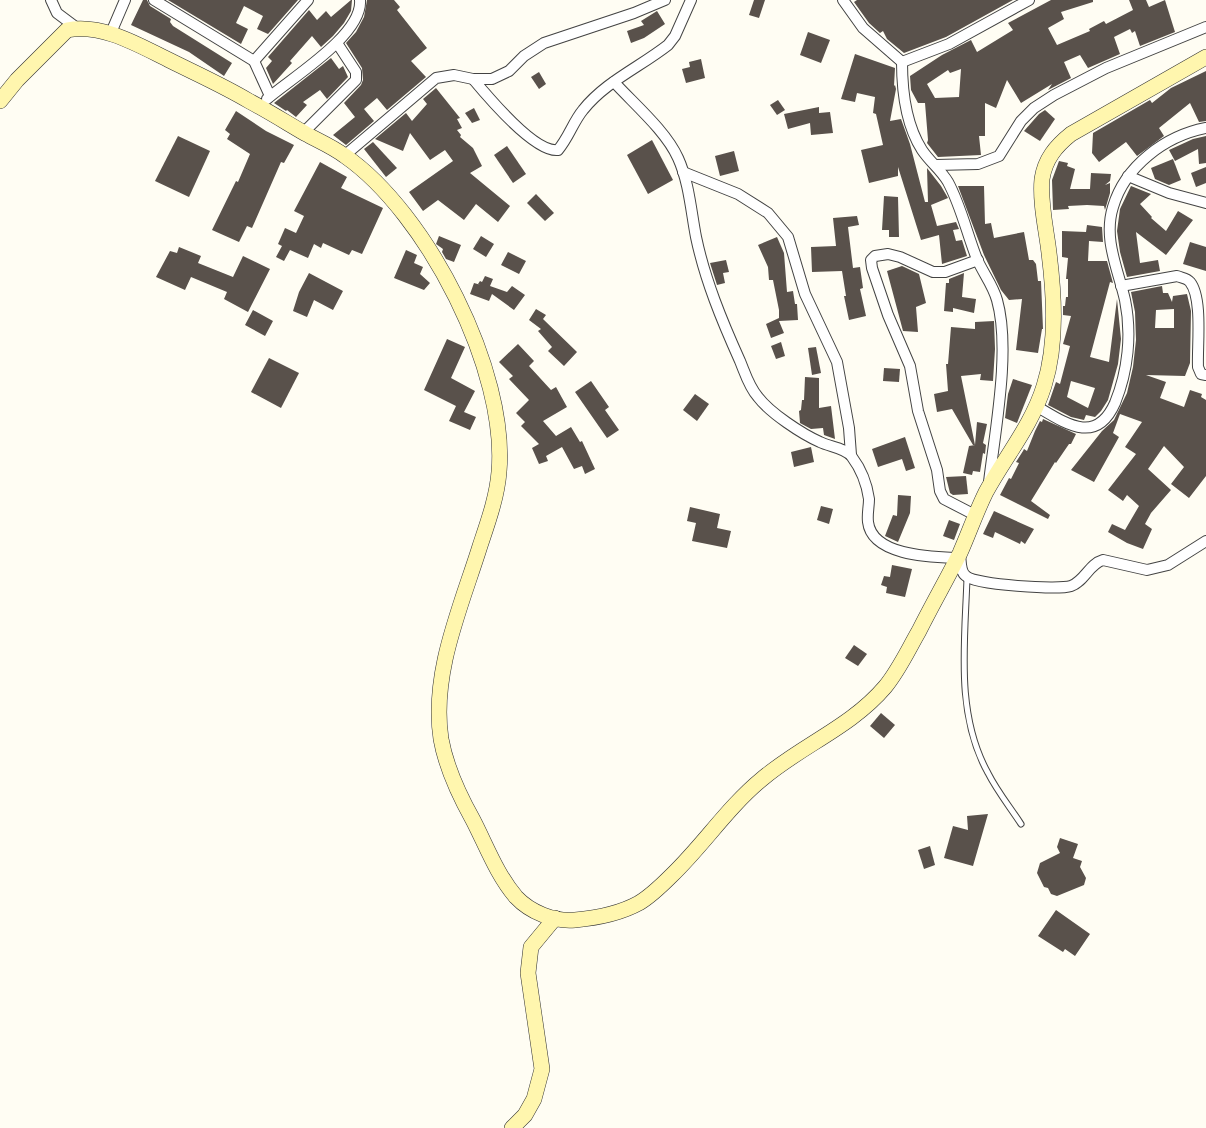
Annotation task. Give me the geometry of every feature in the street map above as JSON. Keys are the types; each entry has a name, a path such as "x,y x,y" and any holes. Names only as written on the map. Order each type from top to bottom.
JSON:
{"street":[{"path":"51,0 57,13 77,28"},
{"path":"110,35 125,0"},
{"path":"154,0 254,61 265,101"},
{"path":"254,61 308,0"},
{"path":"265,101 337,43 357,17 360,0"},
{"path":"344,156 436,78 454,75 473,79 492,79 509,70 524,56 544,43 634,13 665,0"},
{"path":"473,79 496,106 531,138 546,149 558,150 567,139 582,111 614,82 668,45 675,36 691,0"},
{"path":"843,0 863,28 902,62 903,90 908,118 921,149 936,165 949,185 978,260 997,300 1002,353 988,489"},
{"path":"902,62 949,44 1029,0"},
{"path":"936,165 978,164 999,156 1021,121 1034,108 1106,68 1206,27"},
{"path":"0,101 17,80 67,30 77,28 96,30 125,39 216,83 265,101 304,132 344,156 387,194 430,252 474,335 485,366 494,403 499,443 499,472 489,519 442,674 441,736 462,800 508,886 521,902 538,913 565,921 604,917 640,903 658,890 761,779 800,749 849,722 866,707 896,672 959,555 988,489 1020,438 1043,392 1051,360 1054,302 1043,210 1042,178 1049,157 1071,134 1206,57"},
{"path":"304,132 356,80 356,72 337,43"},
{"path":"614,82 672,146 683,172 696,240 723,324 758,397 783,419 819,442 851,455"},
{"path":"1036,406 1069,425 1095,426 1106,419 1119,393 1128,356 1127,312 1112,256 1109,235 1113,206 1128,176 1150,154 1186,134 1206,128"},
{"path":"683,172 738,194 768,213 788,237 805,294 837,362 849,428 851,455 863,476 869,499 870,532 890,547 916,556 959,555"},
{"path":"1128,176 1169,193 1206,203"},
{"path":"975,515 944,499 940,491 937,470 918,411 910,366 888,315 871,260 875,256 888,254 927,270 945,272 978,260"},
{"path":"1121,286 1177,276 1192,284 1197,298 1198,367 1201,374 1206,375"},
{"path":"959,555 962,571 967,578 987,583 1062,588 1077,584 1097,562 1103,560 1147,570 1168,565 1206,542"},
{"path":"512,1128 525,1115 534,1099 542,1069 528,973 531,947 555,918"}],"lane":[{"path":"967,578 963,679 966,705 976,743 987,772 1021,824"}],"building":[{"path":"143,0 147,0 150,6 171,19 173,26 232,63 224,76 189,52 131,25"},
{"path":"168,0 298,0 268,34 257,29 263,16 244,6 236,23 248,29 241,44"},
{"path":"351,0 351,11 333,36 321,47 312,36 273,84 266,68 272,61 268,57 309,10 317,20 326,11 331,17"},
{"path":"367,0 394,0 400,7 397,10 427,48 411,61 426,77 387,110 377,98 364,109 374,121 346,145 333,135 355,117 344,103 363,80 362,68 346,43 356,32 364,17"},
{"path":"754,0 765,0 759,18 749,15"},
{"path":"857,0 1013,0 946,37 904,53 887,39 883,31 880,33 869,23 854,2"},
{"path":"1051,0 1093,0 1093,2 1061,12 1064,19 1048,28 1057,45 1090,31 1089,29 1104,21 1106,24 1133,10 1129,0 1146,0 1149,7 1165,0 1175,32 1140,46 1135,31 1132,33 1130,29 1114,37 1120,54 1088,68 1080,55 1064,62 1071,78 1048,90 1052,84 1021,103 1007,80 996,108 985,103 985,136 979,136 981,155 938,157 927,143 925,103 918,103 911,90 910,76 942,55 971,40 977,52 1013,30 1008,23","holes":["961,69 959,97 935,98 927,84 948,70 950,73"]},
{"path":"657,11 665,24 644,38 631,43 627,31 644,25 641,21"},
{"path":"808,32 830,40 821,63 800,55"},
{"path":"855,54 895,68 894,86 896,89 890,121 901,119 925,202 928,202 927,168 948,198 931,205 937,226 956,222 959,229 953,230 956,241 962,240 967,256 942,264 939,235 921,240 898,167 898,176 869,183 861,150 883,145 876,114 873,113 875,97 857,93 855,102 841,99"},
{"path":"331,58 339,69 343,66 348,77 327,99 320,90 303,102 307,105 296,117 274,103"},
{"path":"701,59 705,78 686,83 682,69 690,67 689,62"},
{"path":"1206,71 1206,121 1199,122 1190,103 1159,128 1164,136 1137,156 1126,142 1099,162 1092,153 1093,133 1150,100 1152,103 1171,88"},
{"path":"539,72 546,84 539,89 531,77"},
{"path":"436,88 460,118 457,119 462,128 457,130 460,137 473,148 482,166 470,173 510,206 498,222 476,204 464,220 438,200 423,211 409,192 453,161 445,150 430,160 410,133 403,151 375,139 406,113 412,121 427,104 423,99"},
{"path":"778,100 785,110 777,115 770,105"},
{"path":"819,107 819,113 830,112 833,133 811,135 810,123 788,129 784,114"},
{"path":"474,108 480,120 472,123 465,113"},
{"path":"1045,110 1055,119 1040,141 1024,131"},
{"path":"236,111 266,131 294,145 284,163 281,162 252,228 247,226 239,242 212,230 250,154 227,139 230,134 225,130"},
{"path":"178,136 210,151 189,197 155,181"},
{"path":"1206,136 1206,163 1199,164 1198,149 1175,161 1169,150"},
{"path":"652,140 673,180 648,194 627,155"},
{"path":"373,142 397,168 386,177 364,149"},
{"path":"507,146 526,174 513,183 494,155"},
{"path":"734,151 739,171 720,176 715,156"},
{"path":"1173,159 1181,180 1169,185 1155,179 1151,168"},
{"path":"1059,161 1068,163 1067,166 1075,169 1070,189 1090,189 1091,173 1111,174 1110,181 1105,185 1110,183 1110,193 1105,210 1104,206 1087,205 1053,210 1052,180"},
{"path":"320,162 347,177 341,188 383,208 362,254 352,250 349,255 323,243 321,248 314,244 308,258 290,250 284,261 276,257 282,246 278,244 285,228 296,233 304,216 294,211"},
{"path":"1206,167 1206,183 1196,187 1191,173"},
{"path":"958,186 984,186 985,224 991,223 994,238 1024,232 1029,260 1033,260 1036,264 1038,281 1041,281 1043,329 1038,353 1016,350 1022,299 1009,300 1001,290 984,255"},
{"path":"1131,186 1151,194 1140,204 1166,231 1178,211 1193,220 1166,255 1136,232 1140,263 1158,260 1160,271 1127,277 1117,231 1120,209"},
{"path":"536,194 554,213 545,221 527,203"},
{"path":"884,196 898,197 899,237 889,237 889,230 882,230"},
{"path":"857,216 859,225 848,227 853,268 860,267 863,288 860,289 866,316 849,320 842,271 812,272 811,247 836,246 833,218"},
{"path":"1087,225 1102,227 1103,242 1089,241 1088,261 1107,261 1113,283 1110,282 1090,357 1109,362 1117,299 1121,339 1118,364 1108,400 1095,417 1086,415 1084,420 1071,417 1048,405 1056,382 1060,384 1070,346 1063,344 1071,316 1063,315 1063,306 1068,297 1068,279 1066,279 1068,258 1062,257 1062,231 1086,232","holes":["1071,381 1095,388 1088,408 1067,397"]},
{"path":"439,236 461,245 454,262 446,259 442,252 443,249 436,244"},
{"path":"481,236 494,244 486,257 473,249"},
{"path":"777,237 784,253 787,292 793,291 798,320 779,321 784,333 771,338 766,324 779,318 779,310 773,280 769,280 768,267 758,245"},
{"path":"1190,242 1206,247 1206,271 1183,264"},
{"path":"179,247 201,256 198,263 233,277 243,256 270,269 248,312 224,299 227,292 191,277 185,290 156,277 170,251 177,253"},
{"path":"406,250 417,255 414,263 423,267 420,274 430,283 424,290 394,278"},
{"path":"508,252 526,261 519,274 501,265"},
{"path":"726,260 729,272 723,273 725,283 717,285 710,263"},
{"path":"902,266 919,274 926,303 916,307 918,332 903,331 887,271"},
{"path":"309,273 343,291 333,310 314,300 307,317 293,311 299,292"},
{"path":"964,273 962,297 976,299 974,313 953,308 953,312 944,311 946,283 949,283 949,279"},
{"path":"485,276 493,279 490,286 507,292 512,286 525,295 514,310 492,294 489,301 470,294 474,283 481,285 478,284"},
{"path":"1162,286 1163,293 1168,293 1172,302 1173,296 1187,294 1191,311 1190,363 1185,376 1146,375 1166,382 1160,398 1184,407 1190,390 1202,394 1201,397 1206,400 1206,476 1189,498 1171,484 1184,467 1164,446 1148,469 1171,490 1151,513 1145,524 1152,529 1143,549 1108,532 1112,524 1125,530 1139,506 1127,495 1123,501 1108,490 1136,454 1125,447 1142,422 1120,414 1113,433 1119,437 1094,482 1071,470 1102,431 1114,420 1127,393 1136,340 1135,312 1131,292","holes":["1174,309 1174,328 1155,328 1156,310"]},
{"path":"536,309 546,315 543,319 577,352 564,366 548,351 552,347 538,331 541,329 529,320"},
{"path":"253,310 273,321 265,336 245,325"},
{"path":"994,321 993,381 980,380 981,374 961,376 975,445 973,445 952,409 937,412 934,394 948,391 946,364 948,364 951,327 975,329 975,322"},
{"path":"447,339 465,347 451,378 475,391 464,412 476,417 470,430 449,421 456,406 424,390"},
{"path":"781,342 785,356 776,359 771,346"},
{"path":"518,344 534,361 529,366 551,390 556,387 567,407 543,421 556,436 571,427 580,442 582,441 595,469 585,474 582,466 574,469 562,447 546,456 548,461 539,464 532,448 539,444 521,426 525,422 516,413 529,400 509,379 513,376 499,362"},
{"path":"816,347 821,373 812,375 808,348"},
{"path":"269,358 299,373 281,408 251,392"},
{"path":"884,368 900,369 899,382 883,381"},
{"path":"805,377 819,378 819,408 831,406 835,439 824,435 823,428 811,429 800,423 799,411 802,400 804,400"},
{"path":"1013,379 1032,385 1017,423 1005,418 1008,394"},
{"path":"591,381 609,407 605,410 619,430 607,438 575,392"},
{"path":"695,394 709,404 697,421 683,410"},
{"path":"1043,419 1076,434 1071,444 1055,462 1031,501 1050,515 1048,519 1000,495 1019,463 1016,462 1024,449 1027,451"},
{"path":"977,422 987,424 983,443 986,445 980,472 973,471 972,475 963,473 969,446 975,445"},
{"path":"905,437 915,468 906,471 902,459 878,467 872,449"},
{"path":"811,447 814,462 794,467 791,452"},
{"path":"966,476 968,494 953,495 950,493 946,477"},
{"path":"898,495 911,496 910,513 898,542 885,536 893,515 897,516"},
{"path":"821,506 833,509 829,524 817,520"},
{"path":"690,507 720,514 717,528 731,531 727,548 692,541 696,523 687,521"},
{"path":"994,511 1034,529 1025,544 1021,541 1020,544 995,532 993,538 983,534"},
{"path":"949,520 960,524 954,540 943,536"},
{"path":"892,565 912,569 905,597 886,593 887,587 881,585 884,576 890,577"},
{"path":"854,645 867,654 858,666 845,658"},
{"path":"881,713 895,725 884,738 870,726"},
{"path":"988,814 973,866 944,858 953,826 968,830 967,816"},
{"path":"1060,838 1078,844 1073,858 1082,861 1080,867 1086,878 1084,885 1057,896 1044,887 1037,873 1040,863 1060,853 1057,847"},
{"path":"930,846 935,865 924,869 918,850"},
{"path":"1056,910 1090,934 1075,956 1065,949 1063,952 1038,936"}]}
